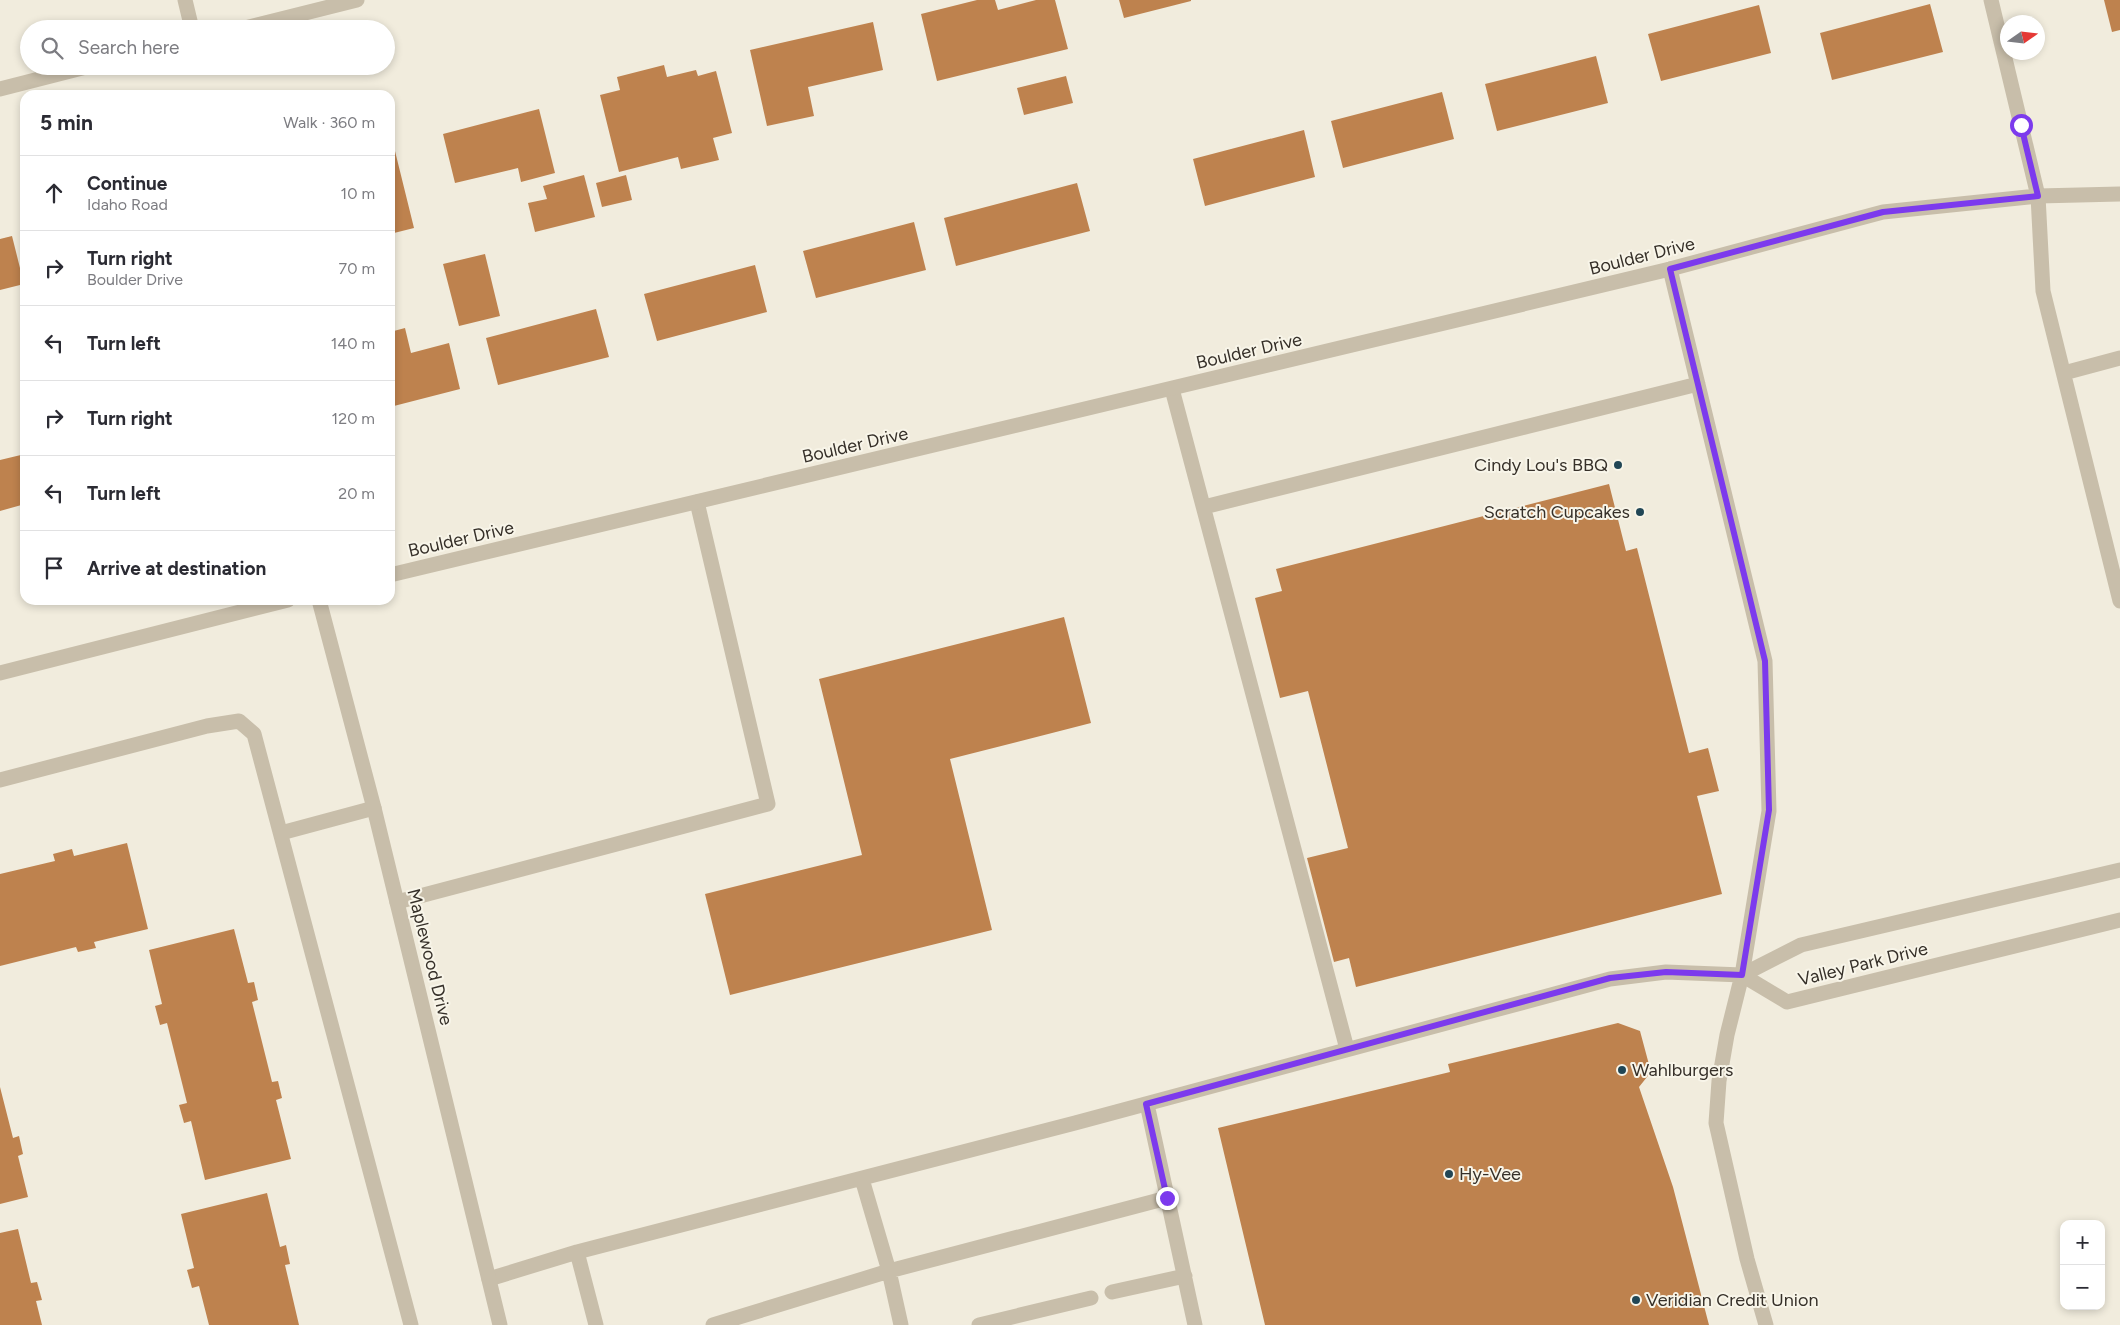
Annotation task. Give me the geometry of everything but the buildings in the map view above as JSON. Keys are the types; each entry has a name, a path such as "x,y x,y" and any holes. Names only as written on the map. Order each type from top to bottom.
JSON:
{"street":[{"path":"185,0 190,20"},
{"path":"277,20 357,0"},
{"path":"1991,0 2038,196 2043,290 2116,570 2120,600"},
{"path":"0,88 53,75"},
{"name":"Boulder Drive","path":"395,574 1670,269 1883,212 2038,196 2120,194"},
{"path":"1670,269 1765,661 1769,810 1742,975 1725,1044 1719,1081 1716,1123 1747,1258 1766,1325"},
{"path":"2064,373 2120,358"},
{"path":"1204,508 1698,384"},
{"path":"1172,389 1346,1050"},
{"path":"397,902 768,804 697,502"},
{"path":"0,672 268,605"},
{"name":"Maplewood Drive","path":"320,605 374,808 500,1325"},
{"path":"0,780 206,726 239,721 254,734 410,1325"},
{"path":"281,833 374,808"},
{"name":"Valley Park Drive","path":"1742,975 1801,945 2120,870"},
{"name":"Valley Park Drive","path":"1742,975 1787,1002 2120,920"},
{"path":"489,1279 577,1252 1146,1104 1610,978 1666,972 1742,975"},
{"path":"1146,1104 1195,1325"},
{"path":"862,1179 889,1271 901,1325"},
{"path":"713,1325 889,1271 1167,1198"},
{"path":"577,1252 596,1325"},
{"path":"1112,1292 1185,1276"},
{"path":"979,1325 1091,1298"}],"place":[{"name":"Cindy Lou's BBQ","path":"1618,465"},
{"name":"Scratch Cupcakes","path":"1640,512"},
{"name":"Wahlburgers","path":"1622,1070"},
{"name":"Hy-Vee","path":"1449,1174"},
{"name":"Veridian Credit Union","path":"1636,1300"}],"route":[{"path":"1167,1198 1146,1104 1610,978 1666,972 1742,975 1769,810 1765,661 1670,269 1883,212 2038,196 2021,125"}]}
